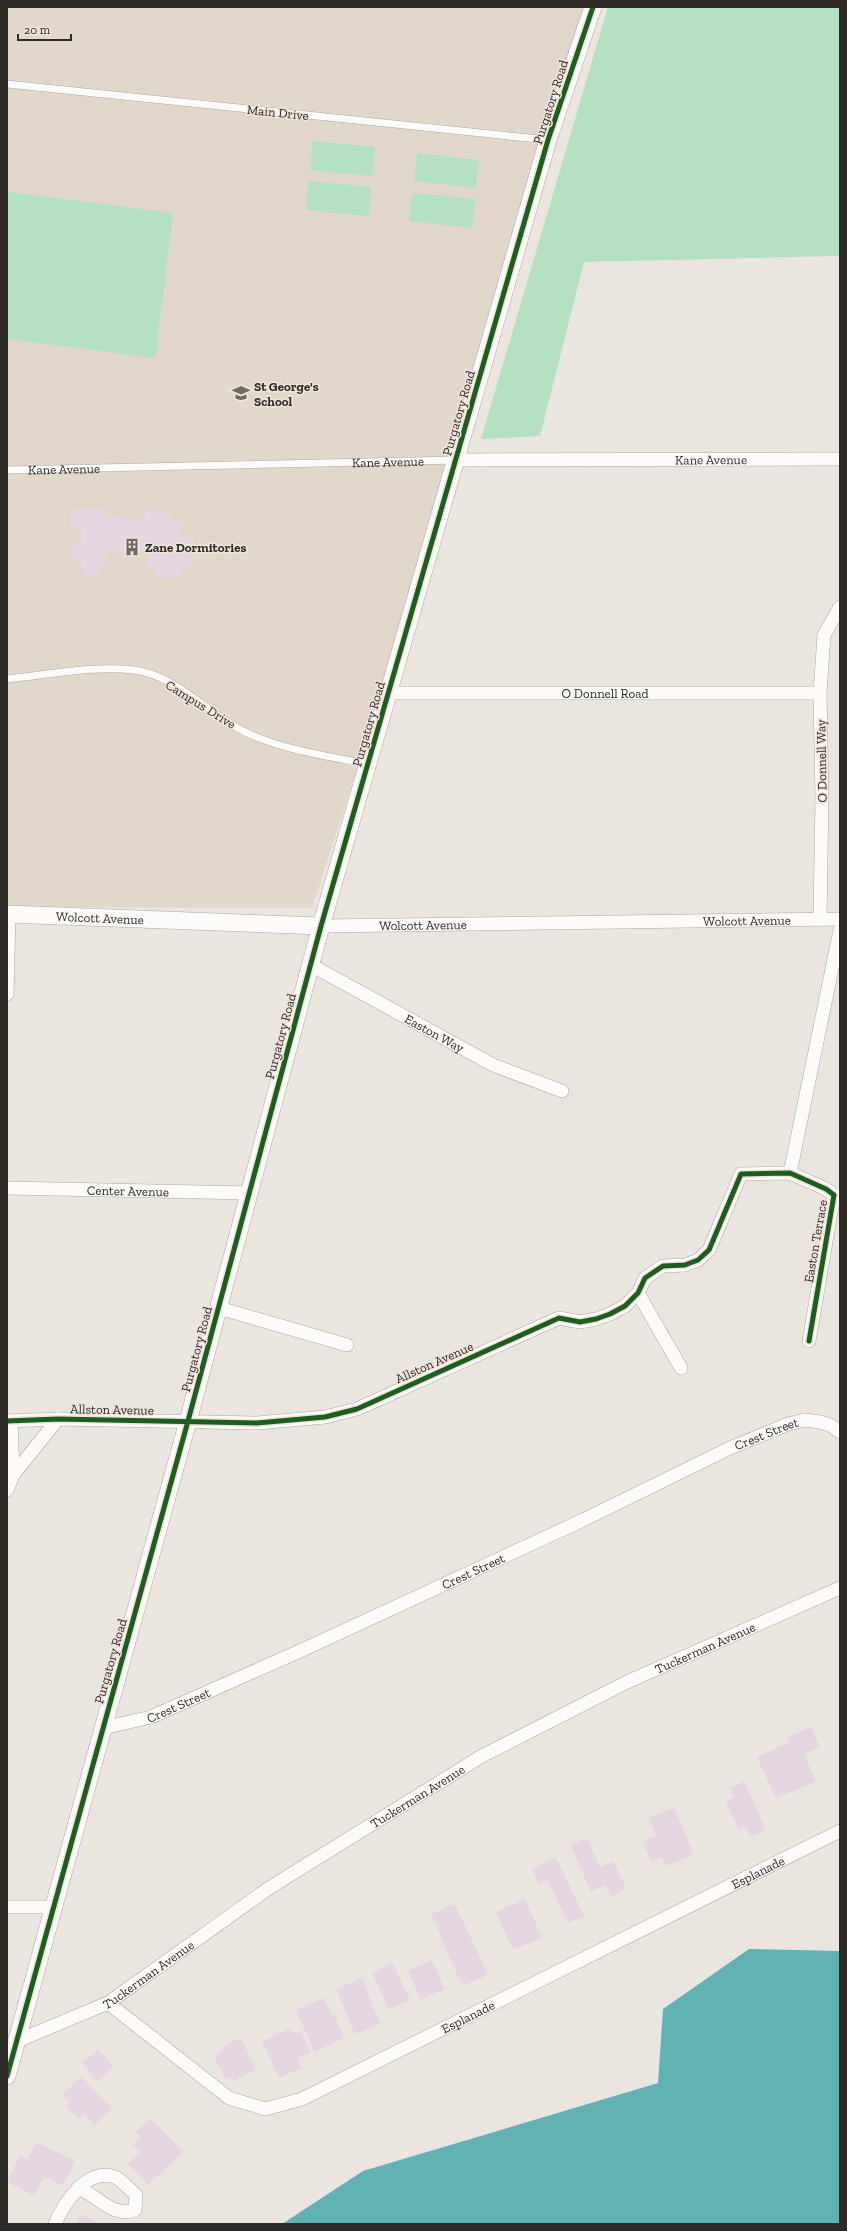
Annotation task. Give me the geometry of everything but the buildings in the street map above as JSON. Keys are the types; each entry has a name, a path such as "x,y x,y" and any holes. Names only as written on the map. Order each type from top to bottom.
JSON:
{"street":[{"name":"Purgatory Road","path":"7,2076 219,1308 321,926 548,140 593,7"},
{"name":"Kane Avenue","path":"456,460 840,459"},
{"name":"O Donnell Way","path":"820,919 822,796 820,693 824,635 840,607"},
{"name":"O Donnell Road","path":"389,693 820,693"},
{"name":"Wolcott Avenue","path":"8,914 321,926 840,919"},
{"path":"7,994 8,914"},
{"path":"790,1173 840,930"},
{"name":"Easton Way","path":"311,965 493,1065 562,1091"},
{"name":"Allston Avenue","path":"9,1421 58,1419 257,1423 287,1422 325,1417 356,1409 559,1318 580,1322 596,1319 625,1306 638,1293 645,1278 664,1266 685,1265 698,1260 709,1250 741,1174 790,1173"},
{"name":"Easton Terrace","path":"790,1173 826,1188 834,1195 809,1340"},
{"name":"Center Avenue","path":"7,1188 250,1193"},
{"path":"638,1293 680,1368"},
{"path":"219,1308 347,1345"},
{"path":"7,1490 13,1475 58,1419"},
{"name":"Crest Street","path":"103,1728 151,1717 582,1521 730,1448 788,1424 806,1420 820,1422 830,1425 840,1432"},
{"path":"9,1421 13,1475"},
{"name":"Tuckerman Avenue","path":"17,2041 108,2003 269,1888 482,1756 627,1682 840,1588"},
{"name":"Esplanade","path":"108,2003 229,2098 265,2109 280,2106 302,2100 840,1831"},
{"path":"7,1907 53,1907"},
{"path":"55,2224 60,2210 78,2188"}],"lane":[{"name":"Main Drive","path":"7,84 548,140"},
{"name":"Kane Avenue","path":"7,470 456,460"},
{"name":"Campus Drive","path":"7,679 95,670 135,670 168,682 245,732 288,748 368,764"}],"shaded area":[{"name":"St George's School","path":"7,7 593,7 451,478 312,908 7,907"}],"green space":[{"path":"608,7 840,7 840,256 584,262 540,436 481,439"},
{"path":"313,141 375,147 372,176 310,170"},
{"path":"417,153 479,160 476,188 414,181"},
{"path":"309,181 371,187 369,216 306,210"},
{"path":"7,192 173,213 155,358 7,339"},
{"path":"412,193 475,199 472,228 409,221"}],"water":[{"path":"749,1949 840,1951 840,2224 282,2224 363,2171 658,2083 663,2009"}],"cycle path":[{"path":"7,2076 188,1421 321,926 548,140 593,7"},
{"path":"7,1421 58,1419 257,1423 325,1417 357,1409 559,1318 580,1322 596,1319 625,1306 638,1293 645,1278 663,1266 685,1265 698,1260 709,1250 741,1174 790,1173 826,1189 834,1195 809,1341"}],"place":[{"name":"St George's School","path":"241,393"},
{"name":"Zane Dormitories","path":"132,547"}]}
